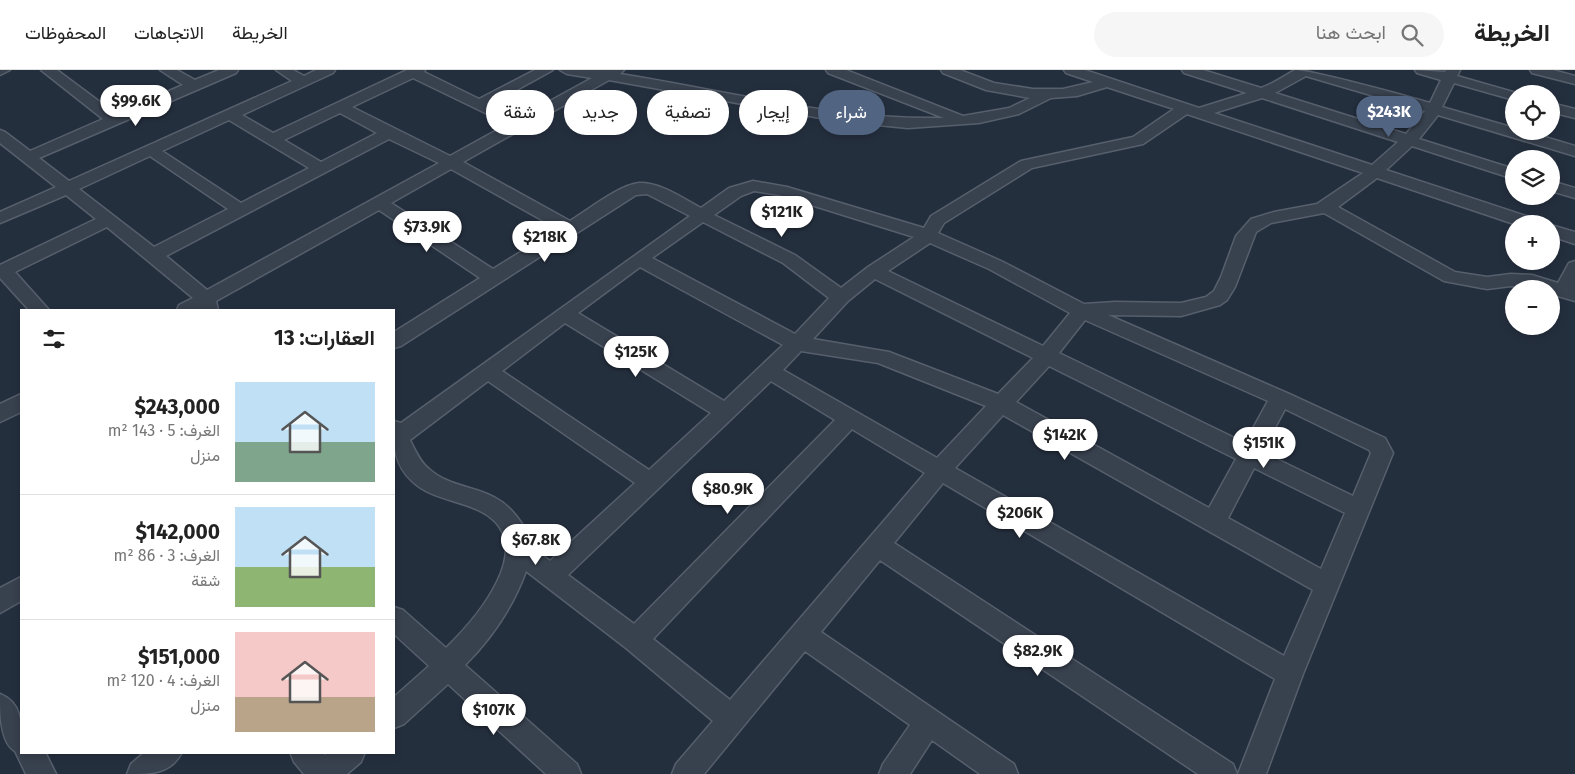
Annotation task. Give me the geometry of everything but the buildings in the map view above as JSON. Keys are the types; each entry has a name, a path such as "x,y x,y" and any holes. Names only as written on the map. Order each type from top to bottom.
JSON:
{"street":[{"path":"48,70 114,120"},
{"path":"167,70 194,86"},
{"path":"28,157 231,70"},
{"path":"283,70 303,81"},
{"path":"0,218 328,70"},
{"path":"478,105 546,70"},
{"path":"567,70 613,72 833,117 917,122 964,120 1015,110 1048,94"},
{"path":"833,70 964,120"},
{"path":"948,70 990,87 1048,94 1094,87 1104,83"},
{"path":"1071,70 1104,83 1191,110 1506,215"},
{"path":"1190,70 1505,171"},
{"path":"550,576 769,371 841,297 874,271 928,236 936,220 1020,167 1038,160 1138,141 1191,110 1260,92 1292,81 1304,70 1433,110 1505,129"},
{"path":"1422,70 1451,74 1505,93"},
{"path":"1537,70 1575,80"},
{"path":"273,139 415,71 486,109"},
{"path":"554,105 613,72"},
{"path":"686,774 940,470 1045,355 1082,311 1119,306 1168,311 1191,308 1215,300 1227,283 1238,256 1242,239 1251,227 1276,217 1324,208 1376,171 1426,122 1451,74"},
{"path":"340,107 452,163 570,228"},
{"path":"1560,110 1575,114"},
{"path":"230,114 322,169"},
{"path":"153,255 389,133"},
{"path":"0,135 153,255 207,305"},
{"path":"190,309 207,305 380,203 501,135"},
{"path":"1543,140 1575,151"},
{"path":"151,150 241,210"},
{"path":"395,714 449,666 500,603 507,591 520,552 514,528 500,512 486,502 431,482 421,475 410,462 395,435 488,370 700,215 736,192 752,186 781,190 873,217 928,236 995,265 1082,311 1280,398 1377,444 1382,453 1290,674 1252,774"},
{"path":"395,340 492,276 630,191 640,188 651,190 670,198 789,259 841,297"},
{"path":"1560,189 1575,193"},
{"path":"380,203 492,276"},
{"path":"1324,208 1352,220 1450,277 1487,283 1511,280 1532,281 1570,293 1575,267"},
{"path":"39,309 1,271 108,220"},
{"path":"1560,233 1575,238"},
{"path":"639,259 796,344 846,350 882,358 1001,404 1327,584"},
{"path":"874,271 1358,509"},
{"path":"565,314 726,412"},
{"path":"488,370 650,482"},
{"path":"769,371 1290,674"},
{"path":"1214,522 1280,398"},
{"path":"0,414 20,403"},
{"path":"635,640 850,418"},
{"path":"877,545 1223,774"},
{"path":"520,552 635,640 732,719"},
{"path":"0,602 20,589"},
{"path":"395,619 567,774"},
{"path":"804,634 1004,774"},
{"path":"893,774 929,721"},
{"path":"30,754 42,774"},
{"path":"142,774 166,754"},
{"path":"306,754 324,774 349,754"}]}
